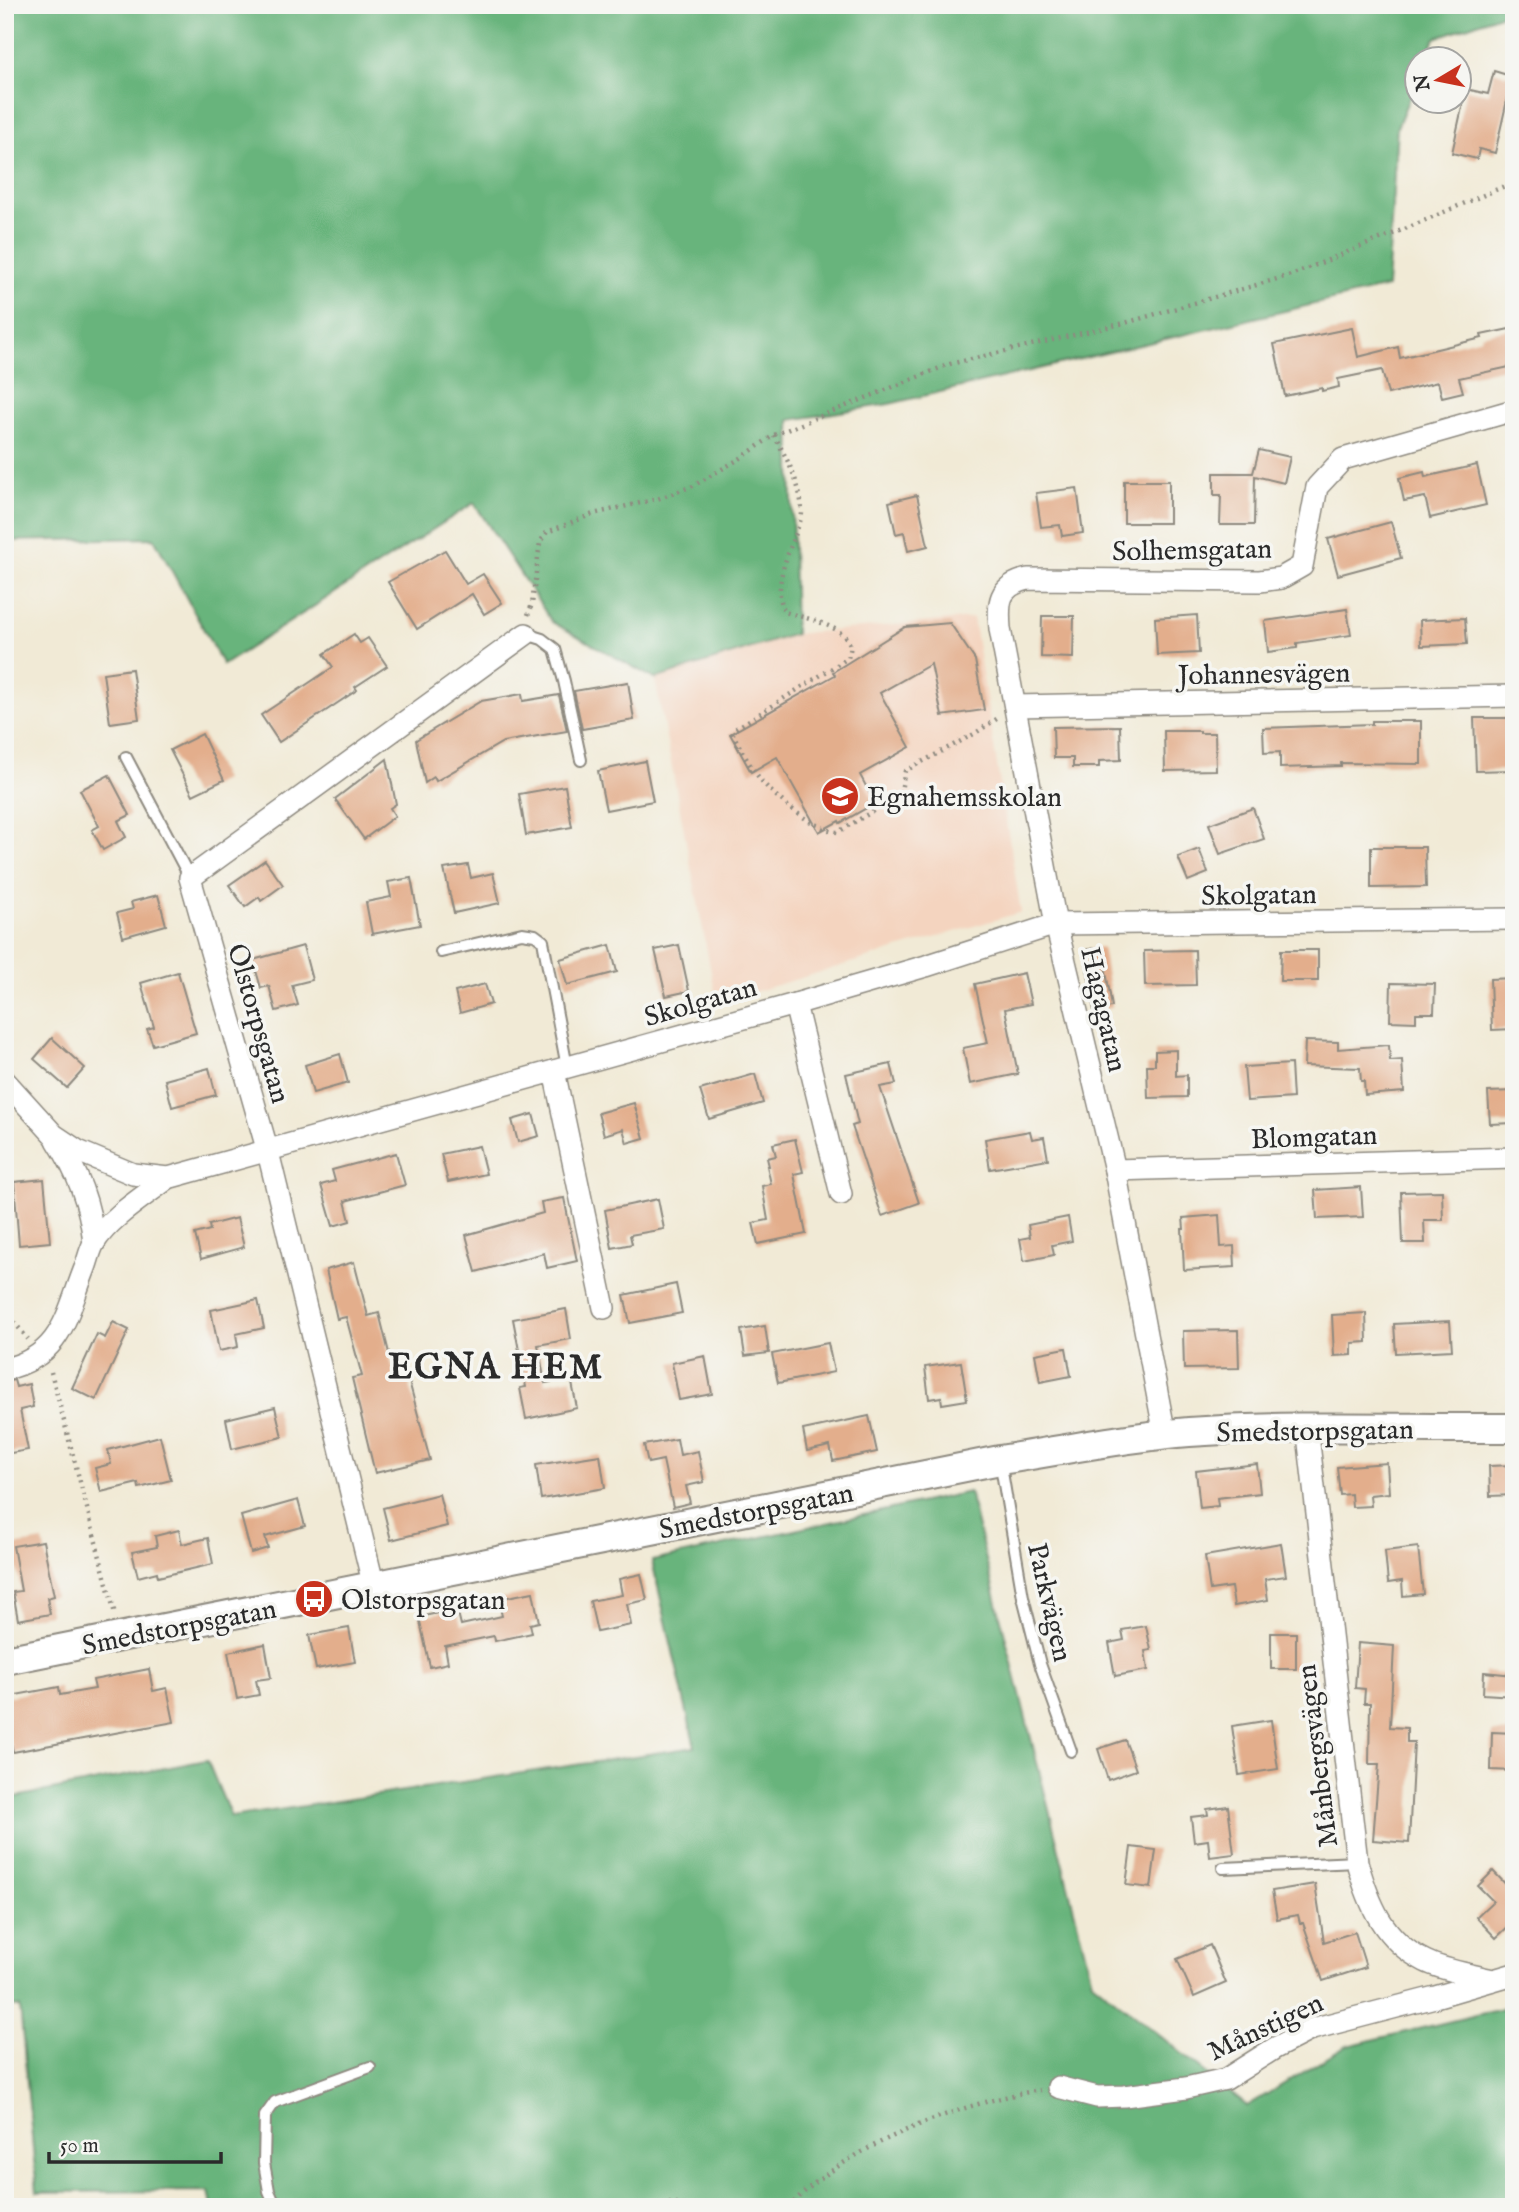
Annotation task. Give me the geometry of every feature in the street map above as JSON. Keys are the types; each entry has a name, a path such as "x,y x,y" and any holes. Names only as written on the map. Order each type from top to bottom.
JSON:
{"street":[{"name":"Solhemsgatan","path":"1001,595 1010,586 1028,579 1260,581 1281,578 1302,566 1317,487 1343,459 1514,410"},
{"name":"Hagagatan","path":"1001,595 1000,629 1056,924 1115,1170 1164,1434"},
{"path":"190,878 526,634"},
{"name":"Johannesvägen","path":"1015,706 1514,696"},
{"name":"Olstorpsgatan","path":"190,878 268,1152 374,1587"},
{"name":"Skolgatan","path":"5,1368 21,1365 40,1354 55,1340 94,1243 112,1223 168,1178 794,1004 926,966 1056,924 1514,919"},
{"path":"794,1004 841,1194"},
{"path":"561,1069 604,1308"},
{"path":"5,1081 54,1135 70,1161 87,1200 94,1243"},
{"path":"54,1135 78,1151 133,1174 168,1178"},
{"name":"Blomgatan","path":"1115,1170 1514,1158"},
{"name":"Smedstorpsgatan","path":"5,1660 1000,1460 1164,1434 1307,1426 1514,1428"},
{"name":"Månbergsvägen","path":"1307,1426 1357,1862 1369,1900 1377,1917 1405,1949 1426,1962 1492,1980"},
{"path":"1492,1980 1514,1973"},
{"name":"Månstigen","path":"1058,2087 1097,2097 1124,2096 1186,2088 1226,2079 1275,2048 1312,2029 1492,1980"}],"lane":[{"path":"526,634 542,639 555,649 581,760"},
{"path":"126,757 190,878"},
{"path":"441,952 522,933 535,935 543,941 561,1069"},
{"name":"Parkvägen","path":"1000,1460 1023,1597 1040,1664 1071,1751"},
{"path":"1223,1868 1357,1862"},
{"path":"276,2207 269,2192 264,2163 265,2116 275,2102 370,2067"}],"path":[{"path":"526,634 520,628 532,604 540,542 547,532 593,514 657,499 693,486 774,436 950,364 1125,323 1290,275 1514,182"},
{"path":"774,436 797,484 802,515 782,576 781,606 785,612 827,625 845,637 850,646 848,658 735,729 733,734 745,756 766,785 804,817 828,831 838,832 900,795 905,771 974,734 1015,706"},
{"path":"5,1311 50,1367 121,1638"},
{"path":"789,2207 805,2189 839,2164 912,2127 1009,2094 1058,2087"},
{"path":"634,2207 668,2203 698,2207"}],"shaded area":[{"name":"Egnahemsskolan","path":"973,618 1021,912 717,1003 655,679 795,634"}],"green space":[{"path":"5,5 1514,5 1514,10 1435,38 1432,46 1404,46 1404,110 1397,127 1387,287 889,404 790,420 795,634 655,679 552,622 474,503 223,665 154,538 5,541"},
{"path":"969,1492 1092,1981 1247,2106 1347,2046 1514,2006 1514,2207 212,2207 209,2191 37,2192 20,2007 5,2006 5,1799 207,1760 231,1817 695,1747 652,1561"}],"building":[{"path":"1494,71 1514,77 1514,98 1508,96 1495,153 1479,149 1477,159 1452,153 1460,116 1474,116 1474,91 1488,94"},
{"path":"1352,328 1358,357 1398,347 1400,358 1514,328 1514,366 1459,378 1463,392 1442,397 1438,382 1388,394 1382,370 1338,379 1339,387 1285,396 1274,344"},
{"path":"1259,450 1290,457 1284,483 1255,476 1254,525 1220,525 1221,495 1214,495 1214,473 1253,473"},
{"path":"1477,465 1486,505 1430,518 1425,497 1404,501 1399,478 1424,472 1425,477"},
{"path":"1124,481 1169,481 1169,523 1124,523"},
{"path":"1077,488 1083,533 1062,536 1060,525 1041,527 1036,493"},
{"path":"917,495 928,546 908,551 904,532 896,534 889,502"},
{"path":"1391,522 1401,558 1338,575 1328,539"},
{"path":"445,550 466,584 483,574 502,603 484,614 472,594 417,629 388,582"},
{"path":"1347,609 1351,635 1297,643 1297,648 1268,652 1265,621"},
{"path":"1197,615 1199,653 1157,655 1155,618"},
{"path":"1042,616 1074,616 1073,658 1041,657"},
{"path":"1465,618 1467,644 1421,646 1420,620"},
{"path":"950,623 975,660 984,710 942,716 931,664 880,693 910,747 860,775 875,803 819,832 777,757 751,772 730,734 835,675 833,672 905,627"},
{"path":"354,634 360,643 368,638 387,666 355,687 357,690 279,742 261,715 333,667 324,654"},
{"path":"132,669 139,719 110,723 103,673"},
{"path":"628,682 634,720 582,729 574,691"},
{"path":"522,694 523,701 559,695 567,731 503,742 436,781 434,777 425,783 416,740 481,701"},
{"path":"1474,718 1512,718 1513,770 1476,771"},
{"path":"1372,721 1421,721 1421,764 1341,763 1341,766 1280,768 1280,752 1264,753 1263,728 1372,724"},
{"path":"1120,726 1121,760 1099,761 1099,767 1073,767 1073,758 1054,758 1053,727"},
{"path":"1164,731 1215,733 1216,770 1165,771"},
{"path":"202,734 224,780 193,795 170,750"},
{"path":"387,759 396,804 390,808 395,816 364,839 335,799"},
{"path":"645,761 653,801 606,810 598,771"},
{"path":"109,775 130,815 118,821 126,837 103,850 92,830 99,826 80,790"},
{"path":"565,786 572,827 526,835 519,794"},
{"path":"1253,808 1264,839 1220,854 1209,824"},
{"path":"1371,847 1425,847 1426,887 1371,888"},
{"path":"1199,849 1208,873 1188,881 1178,857"},
{"path":"265,860 283,885 261,901 259,897 245,907 229,885"},
{"path":"468,865 471,878 493,873 500,903 454,913 444,869"},
{"path":"411,878 420,925 372,934 366,902 391,897 388,882"},
{"path":"158,895 166,925 123,937 117,913 133,909 131,902"},
{"path":"610,945 617,972 567,985 560,959"},
{"path":"679,945 689,991 666,996 655,950"},
{"path":"303,946 312,980 292,985 298,1005 276,1011 269,986 261,988 253,960"},
{"path":"1102,947 1112,1007 1094,1010 1084,950"},
{"path":"1195,950 1196,985 1145,986 1144,951"},
{"path":"1281,950 1318,950 1318,981 1280,981"},
{"path":"178,972 196,1033 153,1045 147,1029 154,1027 141,983"},
{"path":"1024,973 1031,1004 1005,1009 1018,1074 970,1084 963,1048 988,1043 975,984"},
{"path":"1514,978 1513,1029 1492,1030 1490,979"},
{"path":"1391,983 1435,984 1434,1013 1416,1013 1416,1022 1390,1021"},
{"path":"485,984 491,1004 460,1013 455,992"},
{"path":"52,1038 85,1068 67,1088 34,1059"},
{"path":"1305,1041 1338,1042 1338,1049 1389,1045 1390,1061 1402,1060 1404,1092 1365,1095 1360,1068 1304,1066"},
{"path":"1176,1050 1176,1076 1187,1075 1187,1097 1148,1098 1147,1065 1155,1065 1155,1051"},
{"path":"340,1054 348,1083 313,1093 305,1065"},
{"path":"891,1064 896,1084 880,1087 919,1203 882,1216 852,1126 858,1124 846,1074"},
{"path":"1291,1064 1293,1098 1247,1101 1244,1067"},
{"path":"209,1068 216,1095 172,1107 165,1080"},
{"path":"755,1074 763,1103 709,1119 700,1090"},
{"path":"1514,1091 1514,1123 1490,1124 1488,1092"},
{"path":"634,1103 644,1138 627,1143 623,1129 604,1135 598,1113"},
{"path":"533,1114 539,1136 518,1142 512,1120"},
{"path":"1030,1131 1032,1139 1044,1137 1048,1159 990,1169 985,1139"},
{"path":"795,1139 803,1172 794,1174 806,1234 758,1244 753,1223 768,1220 762,1186 771,1184 767,1158 776,1156 773,1144"},
{"path":"479,1146 486,1174 448,1182 441,1154"},
{"path":"396,1153 405,1185 345,1201 350,1221 333,1226 321,1185 335,1181 332,1170"},
{"path":"44,1179 50,1242 19,1245 14,1182"},
{"path":"1361,1187 1363,1217 1317,1219 1315,1190"},
{"path":"1442,1191 1443,1220 1424,1220 1425,1243 1403,1243 1401,1192"},
{"path":"564,1198 577,1261 547,1268 544,1253 476,1272 466,1235 543,1213 541,1202"},
{"path":"658,1199 664,1229 630,1235 632,1244 612,1248 605,1210"},
{"path":"1219,1215 1221,1247 1234,1246 1235,1267 1184,1270 1183,1218"},
{"path":"1068,1217 1072,1241 1052,1245 1054,1255 1024,1261 1020,1239 1030,1237 1028,1225"},
{"path":"237,1218 244,1247 201,1259 195,1234 210,1230 209,1225"},
{"path":"354,1262 368,1316 379,1313 393,1369 405,1366 430,1460 375,1473 352,1378 362,1376 346,1317 337,1319 326,1270"},
{"path":"676,1284 682,1313 630,1323 624,1295"},
{"path":"258,1300 264,1328 236,1334 238,1347 219,1351 211,1310"},
{"path":"566,1309 571,1339 538,1345 545,1383 571,1378 577,1408 526,1419 520,1388 526,1387 513,1319"},
{"path":"1366,1313 1367,1342 1352,1343 1352,1355 1334,1356 1332,1315"},
{"path":"1450,1321 1452,1350 1396,1353 1394,1324"},
{"path":"113,1322 129,1330 96,1400 72,1388 97,1334 105,1338"},
{"path":"765,1326 769,1353 745,1356 741,1330"},
{"path":"1238,1330 1239,1368 1184,1369 1183,1331"},
{"path":"828,1343 834,1372 778,1383 772,1354"},
{"path":"1066,1348 1071,1376 1040,1382 1035,1354"},
{"path":"705,1356 712,1394 679,1400 672,1363"},
{"path":"961,1362 967,1400 942,1404 941,1397 929,1399 925,1367"},
{"path":"14,1380 16,1387 29,1384 33,1407 20,1410 28,1450 5,1454 5,1382"},
{"path":"275,1407 282,1437 232,1449 226,1419"},
{"path":"869,1416 877,1452 833,1461 830,1446 807,1451 803,1430"},
{"path":"160,1436 171,1480 139,1488 138,1483 101,1492 95,1468 111,1464 108,1450"},
{"path":"677,1439 680,1455 698,1451 704,1482 686,1486 690,1503 673,1507 663,1460 648,1463 644,1445"},
{"path":"600,1455 605,1488 541,1499 536,1465"},
{"path":"1387,1463 1389,1493 1370,1495 1371,1506 1352,1507 1351,1494 1340,1495 1337,1467"},
{"path":"1257,1464 1260,1493 1217,1498 1218,1506 1200,1508 1196,1471"},
{"path":"1514,1465 1514,1495 1490,1496 1489,1466"},
{"path":"439,1494 447,1526 391,1540 383,1508"},
{"path":"298,1500 305,1526 265,1537 268,1548 251,1553 241,1516"},
{"path":"179,1530 182,1544 208,1538 213,1564 158,1577 157,1572 138,1577 132,1552 157,1547 155,1536"},
{"path":"43,1541 54,1596 47,1598 50,1614 18,1620 13,1592 21,1591 13,1546"},
{"path":"1281,1543 1286,1576 1265,1579 1268,1600 1234,1606 1231,1587 1210,1590 1205,1556"},
{"path":"1418,1547 1423,1594 1403,1596 1402,1581 1388,1583 1385,1551"},
{"path":"641,1574 647,1600 627,1604 631,1625 597,1632 590,1601 622,1595 619,1579"},
{"path":"533,1592 539,1622 530,1624 532,1633 495,1641 494,1636 445,1646 448,1663 430,1667 419,1617 457,1609 461,1625 502,1616 498,1599"},
{"path":"1146,1626 1151,1650 1145,1651 1148,1670 1115,1676 1109,1643 1124,1640 1122,1630"},
{"path":"349,1628 355,1662 316,1669 309,1635"},
{"path":"1271,1633 1296,1633 1296,1669 1271,1669"},
{"path":"1358,1643 1394,1646 1390,1727 1407,1728 1407,1742 1414,1742 1409,1843 1373,1840 1379,1764 1369,1764 1370,1703 1364,1703 1365,1689 1355,1688"},
{"path":"265,1644 271,1678 256,1680 259,1695 237,1699 228,1652"},
{"path":"149,1669 153,1691 167,1688 174,1722 13,1752 11,1743 5,1744 5,1697 59,1687 60,1695 95,1689 93,1680"},
{"path":"1484,1672 1514,1675 1514,1696 1483,1694"},
{"path":"1271,1720 1278,1769 1239,1775 1232,1726"},
{"path":"1492,1732 1514,1733 1514,1771 1491,1770"},
{"path":"1125,1740 1136,1770 1108,1780 1098,1749"},
{"path":"1228,1806 1234,1854 1210,1857 1208,1840 1194,1842 1191,1817 1208,1815 1207,1809"},
{"path":"1131,1847 1156,1850 1151,1888 1126,1885"},
{"path":"1493,1871 1514,1893 1514,1921 1496,1938 1476,1917 1493,1901 1478,1886"},
{"path":"1315,1884 1324,1942 1355,1932 1366,1967 1323,1981 1298,1915 1277,1919 1272,1891"},
{"path":"1210,1945 1226,1983 1194,1997 1177,1959"}],"place":[{"name":"Egnahemsskolan","path":"840,796"},
{"name":"Olstorpsgatan","path":"314,1599"}],"district":[{"name":"EGNA HEM","path":"496,1366"}]}
